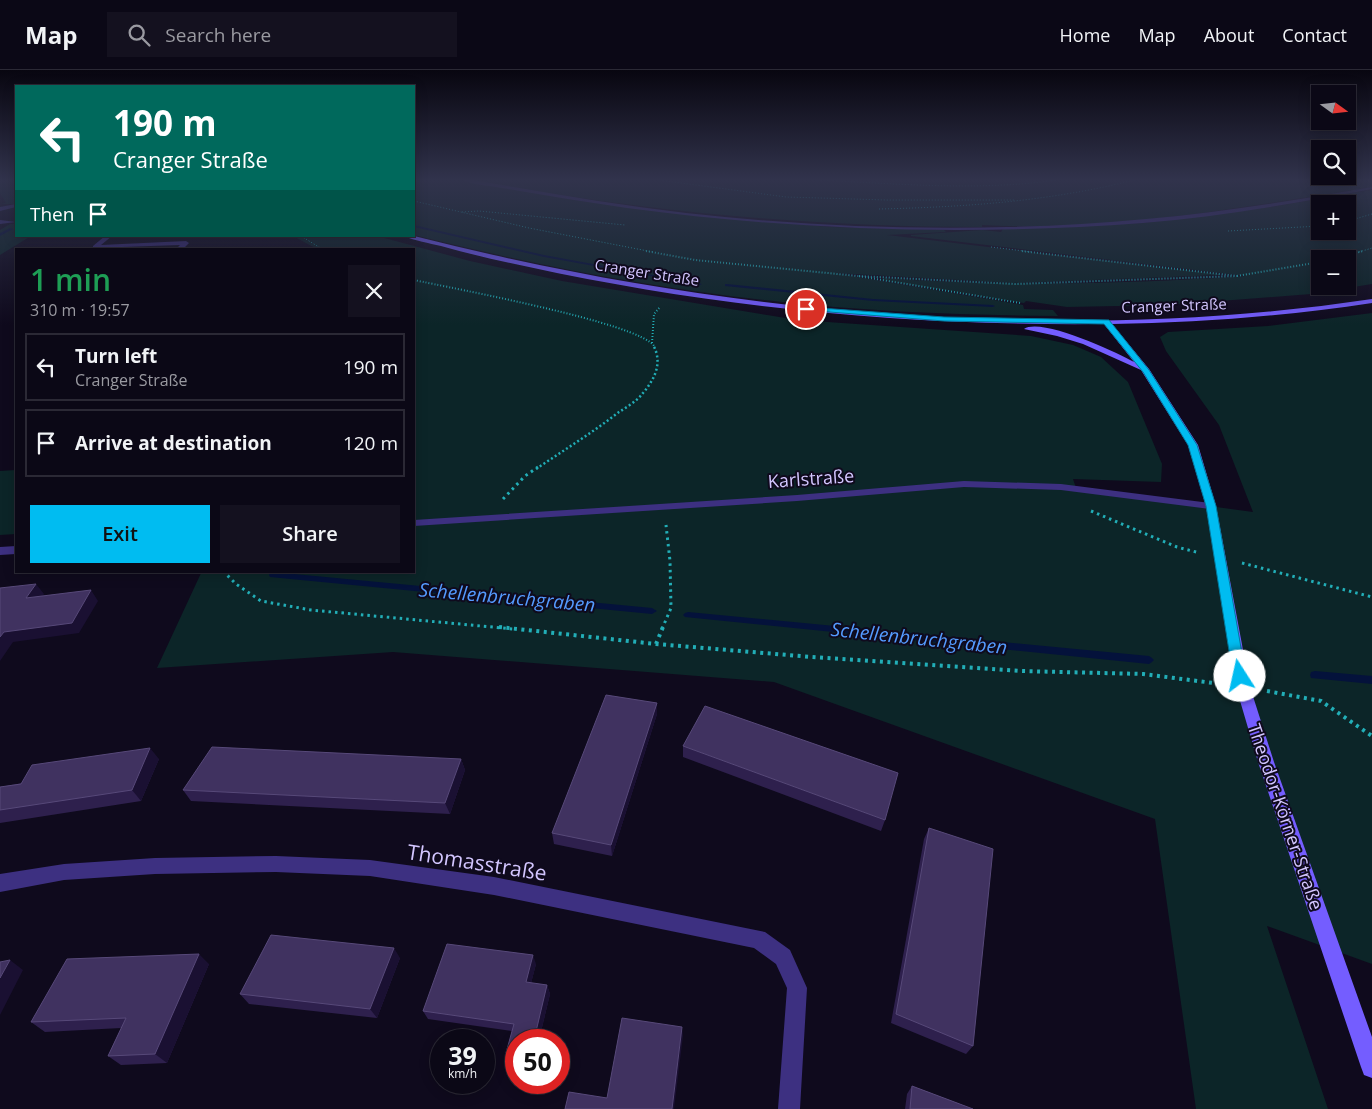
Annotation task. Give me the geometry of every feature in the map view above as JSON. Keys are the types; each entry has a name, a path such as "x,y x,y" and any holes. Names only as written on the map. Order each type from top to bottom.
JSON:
{"main road":[{"name":"Cranger Straße","path":"411,237 556,272 670,292 767,305 944,319 1106,322 1225,318 1321,310 1372,301"},
{"name":"Cranger Straße","path":"767,305 800,313 1040,330 1094,344 1146,371"},
{"name":"Theodor-Körner-Straße","path":"1106,322 1146,371 1193,445 1210,506 1243,687 1272,780 1372,1067"}],"street":[{"path":"887,227 967,229 1005,227"},
{"path":"108,237 94,247 186,243 180,248"},
{"name":"Karlstraße","path":"415,523 797,498 964,484 1061,487 1210,506"},
{"path":"0,551 15,550"},
{"name":"Thomasstraße","path":"0,883 64,872 156,866 276,864 370,868 494,886 758,939 783,957 797,988 789,1109"}],"path":[{"path":"526,227 695,260 858,276 1015,284 1237,276 1311,264"},
{"path":"303,237 320,248"},
{"path":"990,247 1237,276"},
{"path":"1356,253 1372,248"},
{"path":"858,276 1025,304"},
{"path":"415,280 592,320 633,332 652,342"},
{"path":"498,518 502,500 524,476 605,423 642,395 653,380 658,365 657,352 652,342 654,314 670,292"},
{"path":"1089,511 1097,512 1177,547 1372,598"},
{"path":"656,644 671,608 670,561 666,525 675,524"},
{"path":"225,573 236,584 261,601 311,610 582,635 656,644 1022,671 1144,674 1243,687 1322,701 1372,736"}],"green space":[{"path":"4,227 15,227 15,237 29,237 0,255 0,230"},
{"path":"415,227 848,227 944,230 946,232 887,235 1221,275 1013,283 834,273 1023,305 1024,309 1053,310 1058,316 954,314 886,311 735,297 596,275 415,235"},
{"path":"1039,227 1311,227 1311,240 1356,240 1356,227 1372,227 1372,284 1356,287 1356,250 1311,250 1311,294 1167,305 1067,307 1026,301 1024,303 882,280 883,278 974,283 1064,283 1155,281 1245,276 911,236 982,230 1001,232 1003,229"},
{"path":"295,237 381,237 470,261 562,281 798,320 1031,336 1073,345 1101,357 1128,382 1162,464 1161,482 1073,479 1076,488 1253,512 1219,425 1166,351 1160,337 1168,332 1268,326 1372,313 1372,964 1267,926 1328,1109 1196,1109 1155,819 774,682 393,652 157,668 201,573 415,573 415,248 315,248"},
{"path":"15,470 15,534 0,535 0,471"}],"building":[{"path":"36,584 26,598 91,590 72,623 4,632 0,637 0,588"},
{"path":"606,695 657,703 611,845 552,833"},
{"path":"705,706 898,773 885,820 683,746"},
{"path":"212,747 461,759 445,803 183,790"},
{"path":"150,748 132,790 0,810 0,787 21,784 32,765"},
{"path":"929,828 993,849 973,1046 896,1014"},
{"path":"271,935 394,948 370,1009 240,994"},
{"path":"447,944 533,955 526,982 547,985 537,1029 513,1029 514,1024 423,1011"},
{"path":"199,954 155,1054 108,1056 126,1018 31,1022 67,959"},
{"path":"10,960 0,978 0,962"},
{"path":"622,1018 682,1027 672,1109 565,1109 570,1092 607,1098"},
{"path":"912,1086 973,1109 910,1109"}],"waterway":[{"path":"420,227 544,256 700,284"},
{"name":"Schellenbruchgraben","path":"0,235 11,229"},
{"path":"727,285 873,300 993,306"},
{"name":"Schellenbruchgraben","path":"273,575 652,611"},
{"name":"Schellenbruchgraben","path":"688,615 1149,660"},
{"name":"Schellenbruchgraben","path":"1315,675 1372,680"}],"route":[{"path":"806,309 944,319 1106,322 1146,371 1193,445 1211,506 1218,557 1240,676"}]}
